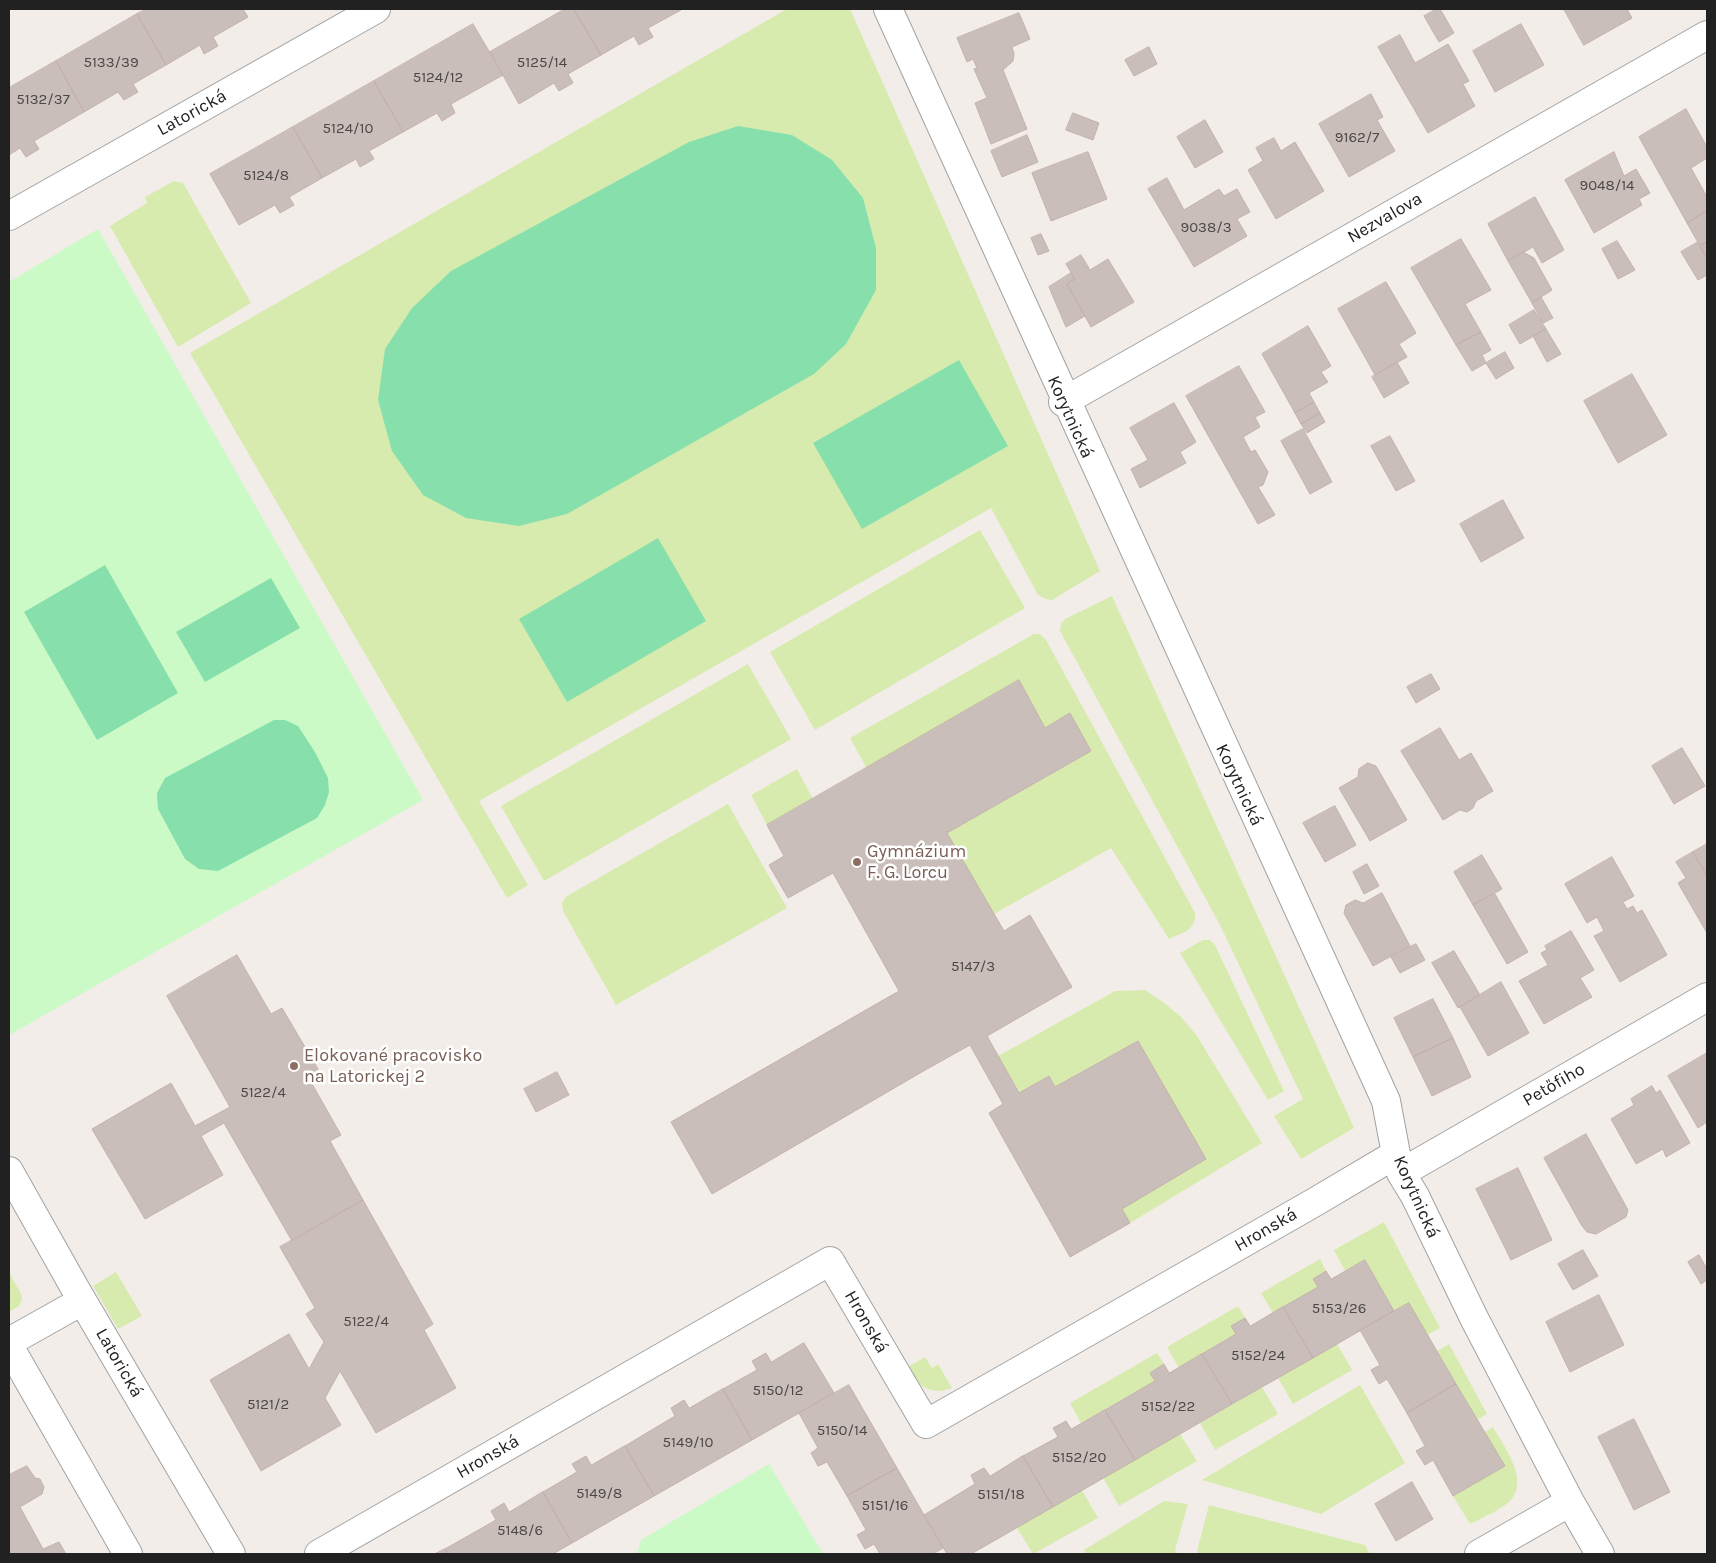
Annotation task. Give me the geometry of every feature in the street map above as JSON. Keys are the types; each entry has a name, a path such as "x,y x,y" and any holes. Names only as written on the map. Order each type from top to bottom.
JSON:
{"street":[{"name":"Latorická","path":"9,216 376,9"},
{"name":"Korytnická","path":"888,9 1063,402 1386,1101 1398,1163 1474,1318 1570,1502 1600,1554"},
{"name":"Nezvalova","path":"1063,402 1707,35"},
{"name":"Petőfiho","path":"1398,1163 1707,997"},
{"name":"Hronská","path":"319,1554 830,1261 926,1424 1307,1207 1398,1163"},
{"name":"Latorická","path":"9,1171 82,1301 231,1554"},
{"path":"82,1301 9,1344 128,1554"},
{"path":"1479,1554 1570,1502"}],"green space":[{"path":"787,9 850,9 1100,571 1052,600 1038,595 991,508 479,801 528,885 507,898 190,353"},
{"path":"738,126 792,135 832,160 863,198 876,248 876,290 846,344 814,374 567,514 519,526 466,518 423,495 392,451 378,400 385,349 412,308 451,271 689,142"},
{"path":"174,181 183,183 251,303 178,347 110,226 147,203 145,197"},
{"path":"98,229 423,800 9,1035 9,282"},
{"path":"959,360 1008,446 862,529 813,443"},
{"path":"980,530 1025,608 815,730 770,652"},
{"path":"658,538 706,621 567,702 519,619"},
{"path":"105,565 178,693 97,740 24,612"},
{"path":"271,578 300,628 205,682 176,632"},
{"path":"1112,596 1354,1128 1301,1159 1274,1116 1303,1099 1220,925 1060,631 1061,624 1065,619"},
{"path":"1034,634 1040,634 1046,640 1195,913 1194,923 1183,933 1169,939 1111,848 994,914 947,833 1091,751 1070,713 1045,728 1019,680 867,769 850,738"},
{"path":"748,664 791,739 544,881 501,806"},
{"path":"274,720 285,720 298,726 315,752 328,778 329,792 325,805 317,818 218,871 199,869 185,859 158,809 157,793 165,778"},
{"path":"797,769 813,799 767,825 751,795"},
{"path":"728,804 787,908 616,1005 563,911 562,903 567,896"},
{"path":"1203,940 1210,940 1215,945 1284,1091 1268,1100 1180,953"},
{"path":"1145,990 1180,1016 1197,1036 1262,1143 1130,1223 1122,1209 1205,1159 1138,1041 1055,1087 1048,1076 1019,1093 998,1056 1115,991"},
{"path":"1384,1222 1440,1328 1427,1335 1409,1303 1394,1311 1365,1260 1345,1271 1334,1250"},
{"path":"1320,1259 1326,1271 1313,1279 1318,1287 1273,1313 1261,1293"},
{"path":"9,1272 21,1294 22,1300 19,1306 9,1312"},
{"path":"116,1272 142,1316 118,1329 93,1286"},
{"path":"1238,1306 1245,1318 1231,1326 1236,1334 1179,1368 1167,1347"},
{"path":"1337,1344 1352,1370 1293,1404 1278,1378"},
{"path":"1449,1344 1487,1414 1477,1420 1437,1351"},
{"path":"1157,1353 1164,1364 1150,1373 1155,1381 1081,1423 1070,1403"},
{"path":"925,1357 932,1368 938,1364 952,1388 934,1391 920,1384 912,1377 906,1368"},
{"path":"1360,1385 1405,1463 1321,1514 1202,1480"},
{"path":"1262,1387 1278,1414 1215,1450 1200,1423"},
{"path":"1493,1427 1513,1464 1517,1483 1515,1493 1502,1508 1470,1524 1453,1496 1505,1466 1485,1432"},
{"path":"1180,1434 1197,1461 1119,1506 1103,1478"},
{"path":"769,1464 823,1554 637,1554 641,1540"},
{"path":"1082,1490 1098,1518 1033,1554 1017,1528"},
{"path":"1164,1501 1188,1504 1175,1550 1178,1554 1086,1554 1084,1550"},
{"path":"1209,1505 1365,1545 1370,1554 1199,1554 1197,1551"}],"building":[{"path":"147,9 243,9 248,17 213,37 218,46 204,54 200,45 166,65 137,14"},
{"path":"565,9 574,9 601,55 568,74 573,83 559,91 554,83 519,104 490,52"},
{"path":"574,9 681,10 648,28 653,37 639,45 634,36 601,55"},
{"path":"1440,9 1454,33 1439,42 1424,16"},
{"path":"1564,9 1627,9 1632,18 1584,45"},
{"path":"1019,13 1030,39 1012,47 1013,61 1003,70 1027,129 991,144 975,103 987,98 974,69 977,68 973,59 967,62 957,38"},
{"path":"137,14 166,65 133,84 138,92 124,100 118,92 84,112 56,61"},
{"path":"473,24 503,75 451,104 455,113 442,121 437,113 403,132 374,81"},
{"path":"1521,24 1544,65 1495,92 1473,51"},
{"path":"1400,35 1415,63 1448,44 1469,81 1463,84 1475,106 1428,133 1378,47"},
{"path":"1149,47 1157,64 1134,76 1125,60"},
{"path":"56,61 84,112 34,141 39,149 26,157 20,148 9,155 9,88"},
{"path":"374,81 403,132 369,151 374,159 360,167 356,159 322,178 293,127"},
{"path":"1371,94 1383,117 1377,120 1395,151 1349,177 1319,124"},
{"path":"1686,109 1707,147 1707,158 1691,168 1707,197 1707,211 1687,223 1639,137"},
{"path":"1073,113 1099,123 1093,140 1066,130"},
{"path":"1205,120 1223,152 1195,168 1177,137"},
{"path":"293,127 322,178 289,197 294,205 280,213 275,205 239,225 210,174"},
{"path":"1027,135 1038,162 1002,177 991,151"},
{"path":"1274,138 1281,151 1295,142 1324,191 1276,219 1248,170 1263,161 1256,148"},
{"path":"1088,152 1107,199 1051,221 1032,173"},
{"path":"1614,152 1624,176 1636,169 1650,193 1639,199 1642,205 1594,233 1565,180"},
{"path":"1167,178 1184,210 1219,189 1224,196 1237,189 1250,212 1237,219 1247,236 1194,267 1148,189"},
{"path":"1535,197 1564,250 1542,263 1533,247 1508,261 1488,224"},
{"path":"1707,211 1707,242 1700,246 1687,223"},
{"path":"1041,234 1049,251 1038,255 1031,238"},
{"path":"1461,239 1491,290 1465,304 1481,332 1456,345 1411,268"},
{"path":"1617,241 1635,270 1618,279 1602,249"},
{"path":"1698,242 1707,259 1707,275 1698,280 1681,252"},
{"path":"1707,242 1707,259 1700,246"},
{"path":"1523,252 1534,258 1552,290 1532,303 1508,261"},
{"path":"1081,255 1090,270 1108,259 1134,302 1091,327 1067,284 1075,279 1066,264"},
{"path":"1071,273 1075,279 1067,284 1085,316 1066,327 1049,287"},
{"path":"1386,282 1416,333 1399,344 1407,357 1375,375 1338,309"},
{"path":"1541,297 1553,318 1543,323 1532,303"},
{"path":"1534,310 1546,329 1520,344 1509,325"},
{"path":"1308,326 1331,366 1321,372 1328,382 1309,393 1314,402 1295,413 1262,354"},
{"path":"1546,329 1561,354 1547,362 1533,336"},
{"path":"1481,332 1491,350 1482,355 1486,363 1472,371 1456,345"},
{"path":"1505,352 1514,368 1496,379 1486,363"},
{"path":"1397,362 1409,383 1384,398 1372,377"},
{"path":"1239,366 1265,412 1255,417 1260,427 1243,437 1251,452 1255,450 1268,472 1263,485 1258,487 1275,515 1258,524 1186,396"},
{"path":"1632,374 1667,435 1618,463 1584,401"},
{"path":"1314,402 1320,413 1301,424 1295,413"},
{"path":"1174,403 1196,442 1180,452 1186,463 1140,488 1131,469 1148,460 1130,428"},
{"path":"1320,413 1325,422 1307,433 1301,424"},
{"path":"1303,429 1332,482 1310,494 1281,441"},
{"path":"1390,436 1415,481 1396,491 1371,446"},
{"path":"1503,500 1524,538 1481,562 1460,524"},
{"path":"1431,674 1440,689 1416,703 1407,687"},
{"path":"1019,680 1045,728 1070,713 1091,751 947,833 1004,931 1030,915 1072,987 987,1036 1019,1093 1049,1076 1055,1087 1138,1041 1206,1159 1122,1209 1130,1223 1070,1257 989,1113 1003,1104 970,1045 712,1194 671,1122 899,991 833,873 788,898 769,865 784,856 767,825"},
{"path":"1440,728 1459,760 1471,753 1493,791 1476,801 1473,808 1467,812 1460,810 1443,820 1401,751"},
{"path":"1682,748 1705,786 1674,804 1652,766"},
{"path":"1368,763 1376,766 1407,820 1370,841 1339,788 1358,777 1359,769"},
{"path":"1335,806 1356,845 1325,862 1303,823"},
{"path":"1707,844 1707,876 1693,852"},
{"path":"1693,852 1707,876 1707,933 1678,883 1686,878 1676,862"},
{"path":"1482,855 1502,889 1473,905 1454,872"},
{"path":"1612,857 1634,896 1623,902 1627,909 1633,906 1637,913 1642,910 1667,955 1620,982 1594,936 1604,931 1597,917 1587,923 1565,884"},
{"path":"1367,864 1379,886 1364,894 1353,872"},
{"path":"1382,893 1410,946 1373,966 1344,913 1346,905 1355,900 1363,903"},
{"path":"1495,894 1528,952 1507,964 1473,905"},
{"path":"1571,931 1594,970 1580,978 1592,997 1544,1024 1519,981 1548,965 1541,953 1547,950 1545,946"},
{"path":"1416,944 1425,960 1400,973 1391,957"},
{"path":"1454,951 1480,995 1458,1008 1432,963"},
{"path":"237,955 271,1014 282,1008 318,1069 307,1075 341,1135 330,1141 363,1200 292,1241 224,1123 201,1136 223,1175 145,1219 92,1129 171,1083 195,1126 230,1107 167,996"},
{"path":"1501,982 1529,1033 1488,1056 1460,1007"},
{"path":"1433,999 1453,1038 1413,1057 1394,1018"},
{"path":"1453,1038 1471,1077 1432,1096 1413,1057"},
{"path":"1707,1053 1707,1122 1698,1128 1668,1076"},
{"path":"557,1072 569,1095 536,1112 524,1089"},
{"path":"1652,1086 1656,1093 1660,1090 1690,1143 1666,1157 1663,1149 1636,1164 1611,1119 1634,1105 1631,1099"},
{"path":"1586,1134 1628,1210 1626,1217 1596,1234 1587,1232 1582,1226 1544,1158"},
{"path":"1518,1168 1552,1240 1511,1260 1476,1189"},
{"path":"363,1200 433,1324 424,1330 456,1388 376,1433 340,1371 325,1398 341,1425 261,1471 210,1380 289,1334 309,1369 324,1342 306,1314 315,1308 280,1247"},
{"path":"1583,1250 1598,1276 1573,1290 1558,1264"},
{"path":"1699,1255 1707,1269 1707,1280 1701,1284 1688,1262"},
{"path":"1365,1260 1394,1311 1313,1358 1283,1307 1318,1287 1313,1279 1326,1271 1331,1279"},
{"path":"1599,1295 1624,1345 1570,1372 1546,1322"},
{"path":"1409,1303 1456,1384 1407,1413 1387,1379 1379,1384 1371,1370 1380,1365 1360,1330"},
{"path":"1283,1307 1313,1358 1232,1404 1202,1354 1236,1334 1231,1326 1245,1318 1250,1326"},
{"path":"804,1343 834,1393 752,1440 723,1389 757,1370 752,1361 766,1353 771,1362"},
{"path":"1202,1354 1232,1404 1135,1460 1105,1410 1155,1381 1150,1373 1164,1364 1169,1373"},
{"path":"1456,1384 1505,1466 1453,1496 1433,1460 1425,1465 1416,1451 1425,1446 1407,1413"},
{"path":"849,1385 897,1468 847,1496 827,1462 818,1466 811,1453 818,1448 799,1413"},
{"path":"723,1389 752,1440 654,1496 625,1446 675,1416 671,1408 684,1400 689,1408"},
{"path":"1105,1410 1135,1460 1053,1507 1023,1456 1058,1437 1053,1428 1066,1421 1071,1429"},
{"path":"1634,1419 1670,1492 1634,1510 1598,1437"},
{"path":"625,1446 654,1496 572,1543 543,1492 577,1472 572,1464 586,1456 591,1465"},
{"path":"1023,1456 1053,1507 971,1554 947,1554 924,1515 975,1484 971,1475 984,1468 990,1476"},
{"path":"27,1466 35,1478 40,1479 44,1487 42,1494 20,1507 43,1549 59,1542 66,1554 9,1554 9,1475"},
{"path":"897,1468 943,1548 933,1554 880,1554 874,1544 865,1549 857,1535 866,1530 847,1496"},
{"path":"1412,1482 1433,1519 1396,1541 1375,1504"},
{"path":"543,1492 572,1543 553,1554 448,1554 445,1549 496,1520 491,1511 504,1503 509,1512"},
{"path":"445,1549 448,1554 435,1554"}],"place":[{"name":"Gymnázium F. G. Lorcu","path":"857,862"},
{"name":"Elokované pracovisko na Latorickej 2","path":"294,1066"}]}
